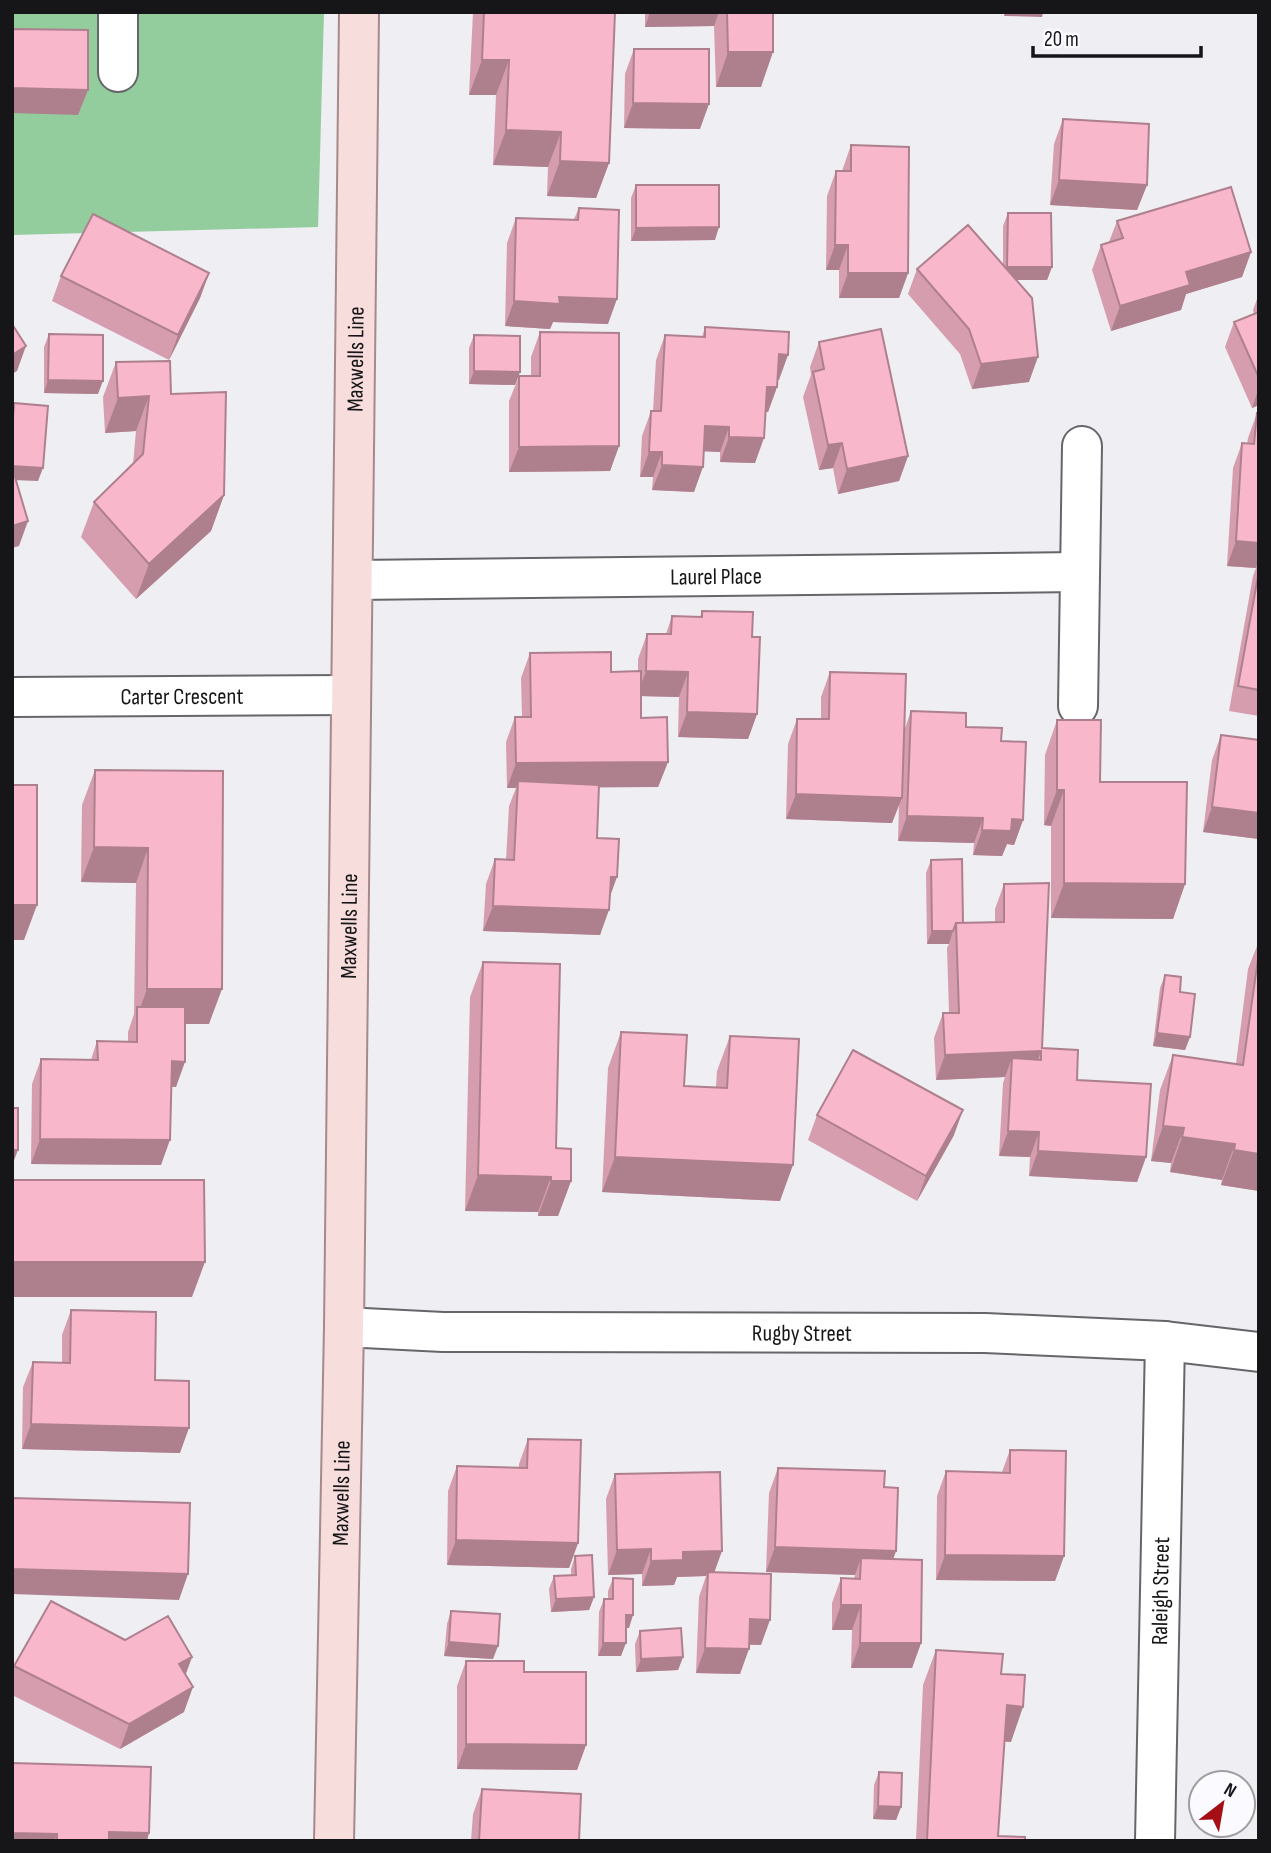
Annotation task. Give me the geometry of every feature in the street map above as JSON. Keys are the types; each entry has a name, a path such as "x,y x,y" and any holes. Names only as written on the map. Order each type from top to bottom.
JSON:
{"main road":[{"name":"Maxwells Line","path":"334,1841 344,1327 359,12"}],"street":[{"path":"118,12 118,72"},
{"path":"1079,706 1082,446"},
{"name":"Laurel Place","path":"354,580 1079,572"},
{"name":"Carter Crescent","path":"12,697 351,695"},
{"name":"Rugby Street","path":"344,1327 443,1332 985,1333 1165,1341 1259,1352"},
{"name":"Raleigh Street","path":"1155,1841 1165,1341"}],"green space":[{"path":"12,12 324,12 318,227 12,235"}],"building":[{"path":"484,12 615,12 609,163 560,161 561,132 506,130 509,60 482,60"},
{"path":"727,12 773,12 773,52 728,52"},
{"path":"12,29 88,30 88,90 12,88"},
{"path":"634,49 709,49 709,104 633,103"},
{"path":"1063,119 1149,124 1147,185 1059,180"},
{"path":"851,145 909,147 908,273 848,273 848,245 835,245 836,171 851,171"},
{"path":"636,185 719,185 719,227 636,228"},
{"path":"1231,187 1251,252 1186,272 1190,285 1120,306 1101,245 1123,238 1117,221"},
{"path":"579,208 619,210 617,299 559,297 560,304 514,301 516,218 578,220"},
{"path":"1008,213 1051,213 1052,267 1007,267"},
{"path":"93,214 209,273 178,335 61,276"},
{"path":"968,225 1032,298 1038,357 981,364 969,329 917,269"},
{"path":"1259,312 1259,378 1234,322"},
{"path":"12,324 26,346 12,355"},
{"path":"705,327 789,332 788,355 779,354 777,387 767,387 764,438 729,437 729,427 705,426 703,467 662,465 662,452 649,452 651,411 661,411 665,335 705,337"},
{"path":"881,329 908,456 847,469 842,443 828,445 813,372 824,369 819,342"},
{"path":"540,332 619,333 619,446 519,447 519,376 540,376"},
{"path":"49,334 103,335 103,381 48,380"},
{"path":"474,335 520,336 520,372 474,371"},
{"path":"170,361 171,394 226,392 224,495 149,564 94,502 143,454 149,396 118,398 116,362"},
{"path":"14,403 48,406 43,468 12,466"},
{"path":"1257,413 1259,543 1236,541 1242,443 1254,444"},
{"path":"12,467 28,521 12,526"},
{"path":"1259,571 1259,690 1238,686"},
{"path":"702,611 753,612 752,637 760,637 757,714 687,712 688,672 646,671 647,634 671,634 672,616 702,617"},
{"path":"611,652 611,672 641,671 641,718 667,717 668,762 516,763 515,717 531,717 530,653"},
{"path":"830,672 906,674 902,798 796,794 797,719 829,719"},
{"path":"911,711 966,713 966,727 1002,728 1001,741 1026,742 1023,820 1012,819 1011,831 982,830 983,818 907,816"},
{"path":"1057,720 1101,720 1100,782 1187,782 1185,884 1064,883 1064,790 1057,790"},
{"path":"1221,735 1259,740 1259,813 1212,807"},
{"path":"95,770 223,771 222,989 147,989 148,848 94,847"},
{"path":"518,781 599,785 597,838 619,839 617,877 611,877 609,910 493,906 495,859 514,860"},
{"path":"12,785 37,785 37,905 12,905"},
{"path":"962,859 963,923 956,923 953,931 932,931 931,860"},
{"path":"1049,883 1042,1048 1078,1050 1077,1080 1151,1084 1146,1157 1038,1151 1039,1132 1008,1131 1012,1058 1041,1060 1041,1051 945,1055 943,1013 959,1013 956,923 1004,922 1004,884"},
{"path":"1259,952 1259,1154 1234,1150 1235,1144 1182,1137 1184,1128 1163,1126 1173,1055 1243,1065"},
{"path":"483,962 560,964 556,1148 571,1149 571,1181 551,1181 551,1177 478,1175"},
{"path":"1165,975 1181,977 1180,992 1195,994 1190,1037 1157,1033"},
{"path":"137,1007 185,1007 185,1062 172,1061 170,1140 40,1139 41,1059 98,1060 97,1041 137,1042"},
{"path":"621,1032 687,1035 684,1086 727,1088 730,1036 799,1039 793,1165 615,1157"},
{"path":"853,1050 963,1110 926,1176 817,1115"},
{"path":"12,1108 18,1108 18,1150 12,1150"},
{"path":"12,1180 204,1180 205,1262 12,1262"},
{"path":"71,1310 156,1312 155,1380 189,1381 189,1428 31,1424 33,1362 70,1363"},
{"path":"528,1439 581,1440 578,1543 456,1540 457,1466 527,1468"},
{"path":"1010,1450 1066,1451 1064,1556 945,1555 946,1471 1010,1473"},
{"path":"778,1468 885,1471 884,1487 898,1488 896,1551 775,1547"},
{"path":"720,1472 722,1551 683,1552 683,1560 651,1561 651,1549 617,1550 615,1474"},
{"path":"12,1498 190,1503 188,1574 12,1569"},
{"path":"592,1555 594,1597 556,1599 554,1576 576,1575 575,1556"},
{"path":"861,1558 922,1560 921,1643 860,1643 861,1605 841,1605 841,1578 860,1579"},
{"path":"708,1572 771,1574 770,1620 750,1619 749,1649 705,1648"},
{"path":"613,1578 633,1579 633,1615 626,1615 626,1643 603,1643 604,1599 613,1599"},
{"path":"51,1601 125,1640 168,1616 192,1657 179,1664 193,1687 129,1724 14,1666"},
{"path":"451,1611 500,1614 498,1646 449,1642"},
{"path":"681,1628 683,1657 641,1659 640,1631"},
{"path":"936,1650 1003,1654 1001,1674 1025,1675 1023,1707 1007,1705 998,1836 1025,1837 1025,1841 927,1841"},
{"path":"466,1661 524,1661 524,1672 586,1672 586,1745 466,1744"},
{"path":"12,1763 151,1767 149,1833 109,1832 109,1841 57,1841 57,1834 12,1833"},
{"path":"879,1772 902,1773 901,1807 878,1806"},
{"path":"482,1789 581,1794 579,1841 479,1841"}]}
